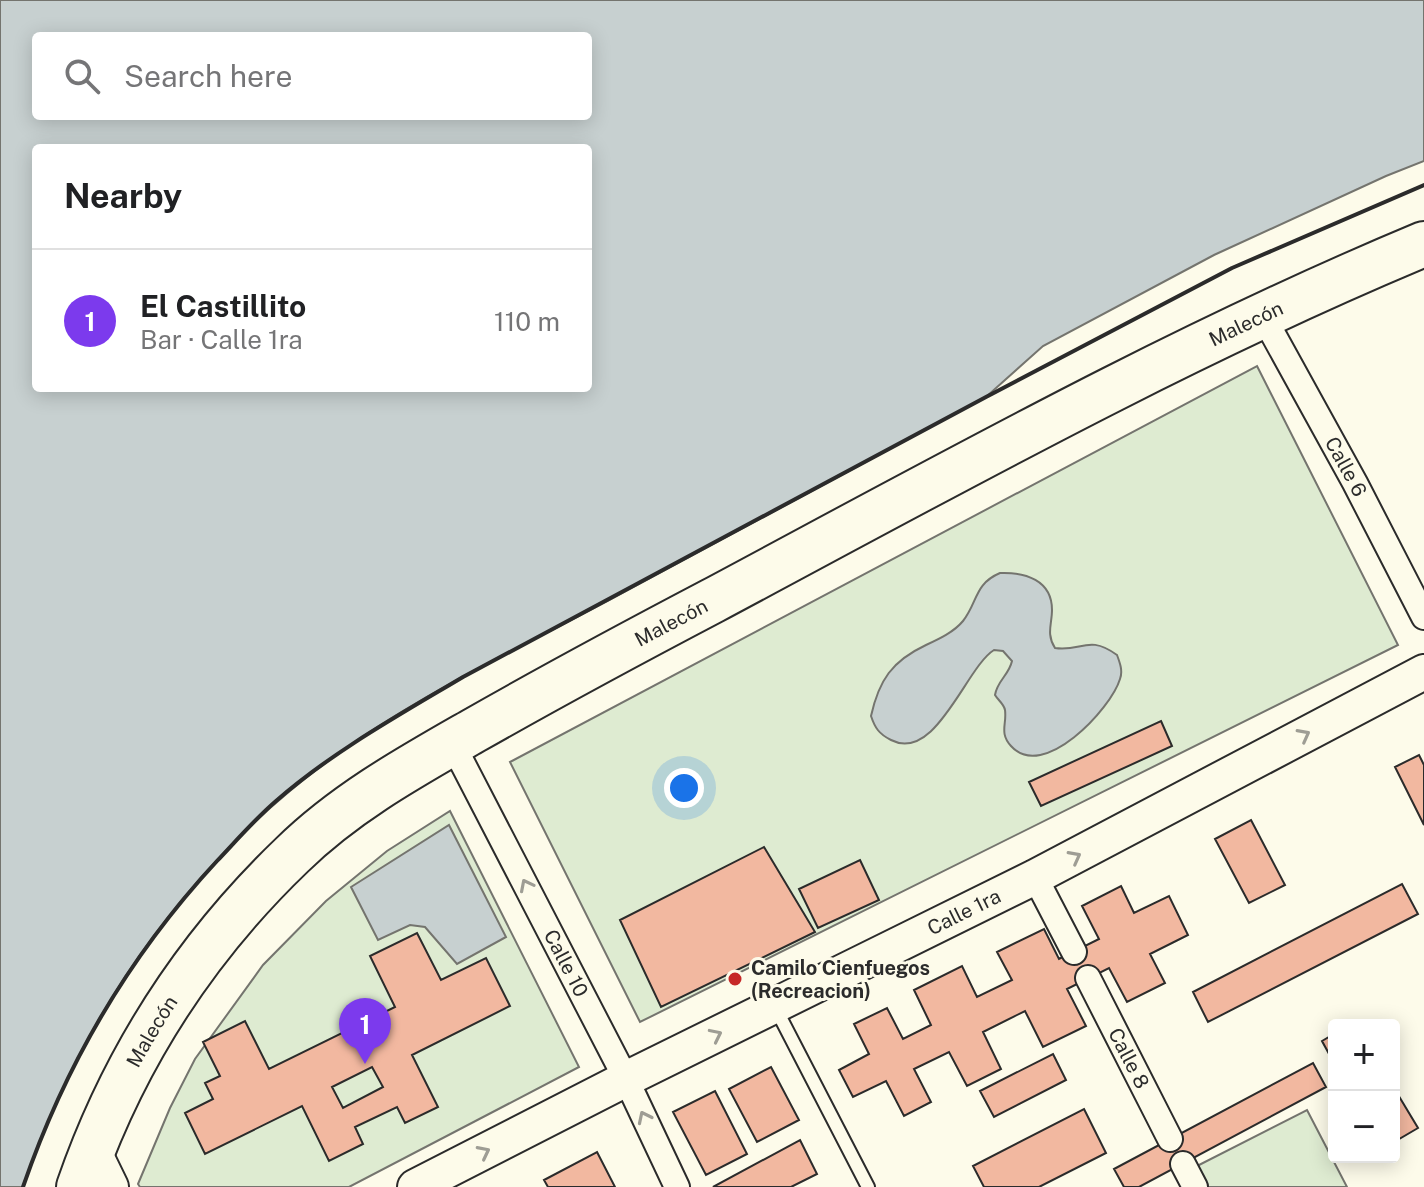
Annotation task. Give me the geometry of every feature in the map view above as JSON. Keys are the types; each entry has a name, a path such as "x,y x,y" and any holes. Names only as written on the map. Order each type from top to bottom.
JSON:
{"highway":[{"name":"Malecón","path":"94,1175 111,1107 159,1017 217,935 294,852 341,813 398,774 554,684 1044,424 1355,272 1424,244"}],"street":[{"name":"Calle 6","path":"1263,316 1424,617"},
{"name":"Calle 1ra","path":"415,1187 1035,877 1424,672"},
{"name":"Calle 10","path":"452,743 626,1079 677,1187"},
{"path":"1035,877 1074,952"},
{"name":"Calle 8","path":"1088,978 1170,1139"},
{"path":"1183,1164 1195,1187"}],"lane":[{"path":"774,1006 868,1187"}],"green space":[{"path":"1257,366 1398,645 640,1022 510,762"},
{"path":"450,811 579,1067 349,1187 140,1187 138,1184 170,1108 195,1059 263,965 326,901 387,851"},
{"path":"1307,1110 1328,1150 1328,1163 1335,1163 1347,1187 1208,1187 1197,1166"}],"shaded area":[{"path":"0,0 1424,0 1424,161 1214,255 1043,346 986,397 453,682 362,737 303,780 249,827 200,879 155,934 115,992 80,1054 49,1119 23,1187 0,1187"},
{"path":"1000,573 1027,576 1047,591 1052,610 1050,634 1055,648 1092,645 1117,655 1121,676 1104,707 1090,723 1057,749 1040,755 1025,755 1007,741 1004,733 1005,710 995,695 1012,661 1003,651 994,650 972,674 936,726 922,738 907,743 883,735 871,716 878,692 889,673 914,651 959,625 985,582"},
{"path":"449,825 506,937 457,964 425,927 410,925 378,940 351,887"}],"building":[{"path":"1161,721 1172,746 1041,806 1029,782"},
{"path":"1419,755 1424,765 1424,825 1395,767"},
{"path":"1251,820 1285,885 1249,903 1215,839"},
{"path":"764,847 815,932 661,1007 620,920"},
{"path":"860,860 879,900 818,928 799,889"},
{"path":"1402,884 1418,914 1208,1022 1193,992"},
{"path":"1121,886 1134,913 1169,896 1188,935 1150,954 1165,983 1127,1002 1109,968 1067,989 1086,1026 1043,1047 1025,1011 983,1032 1001,1069 967,1086 949,1052 914,1069 931,1102 904,1116 886,1081 853,1097 839,1070 869,1054 854,1024 887,1008 903,1039 931,1025 914,990 962,966 977,997 1012,980 997,952 1044,929 1059,959 1099,939 1082,906"},
{"path":"417,933 441,980 486,958 510,1006 412,1055 438,1107 405,1123 397,1107 355,1127 363,1144 329,1161 302,1106 205,1154 185,1113 213,1099 205,1083 220,1076 203,1042 245,1021 269,1069 395,1007 370,956","holes":["372,1067 383,1087 343,1108 332,1087"]},
{"path":"1328,1038 1328,1052 1322,1041"},
{"path":"1053,1054 1066,1080 994,1117 980,1091"},
{"path":"1313,1063 1326,1087 1139,1187 1124,1187 1114,1169"},
{"path":"771,1067 799,1120 757,1142 729,1089"},
{"path":"715,1091 747,1154 706,1175 673,1112"},
{"path":"1400,1098 1418,1128 1400,1138"},
{"path":"1084,1109 1106,1153 1039,1187 984,1187 973,1166"},
{"path":"800,1140 817,1174 791,1187 713,1187"},
{"path":"597,1152 615,1187 548,1187 544,1180"}],"wall":[{"path":"23,1187 80,1055 155,935 246,830 320,766 463,677 986,397 1232,268 1424,185"}],"place":[{"name":"Camilo Cienfuegos (Recreacion)","path":"735,979"},
{"name":"El Castillito","path":"365,1064"}]}
